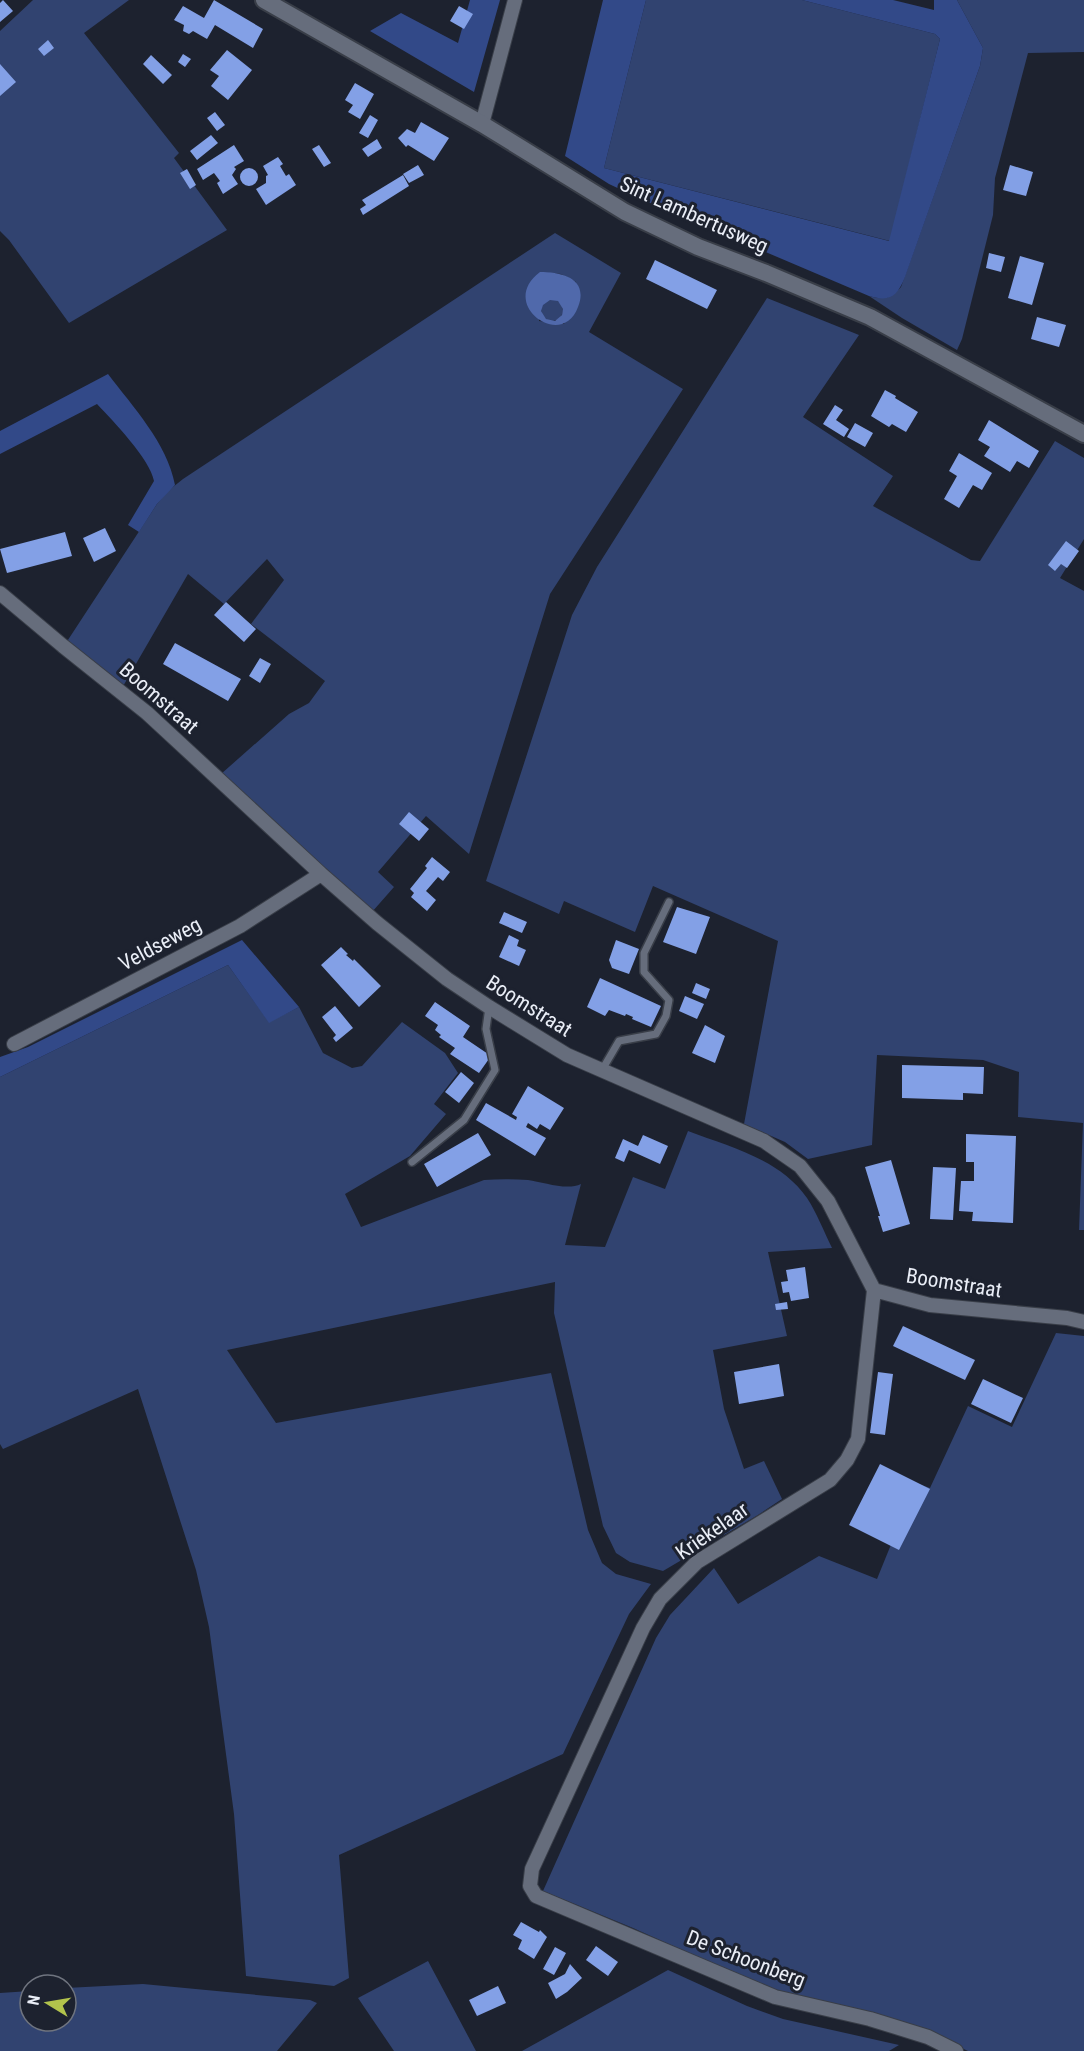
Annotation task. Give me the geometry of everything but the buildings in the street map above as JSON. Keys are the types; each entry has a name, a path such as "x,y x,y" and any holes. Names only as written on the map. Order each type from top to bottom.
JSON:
{"street":[{"name":"Sint Lambertusweg","path":"264,0 482,124 625,212 698,247 870,317 1084,434"},
{"path":"482,124 515,0"},
{"name":"Boomstraat","path":"0,593 147,713 321,874 438,972 489,1007 567,1055 764,1141 801,1166 828,1201 874,1290 930,1305 1067,1318 1084,1322"},
{"name":"Veldseweg","path":"14,1044 240,926 321,874"},
{"name":"Kriekelaar","path":"530,1886 532,1869 643,1628 660,1599 697,1562 830,1480 847,1460 858,1439 874,1290"},
{"name":"De Schoonberg","path":"530,1886 536,1896 775,1997 870,2019 928,2037 956,2051"}],"lane":[{"path":"602,1070 619,1041 656,1034 666,1016 669,1000 644,972 644,952 669,902"},
{"path":"412,1161 464,1120 495,1070 486,1029 489,1007"}],"shaded area":[{"path":"33,0 129,0 84,33 179,153 174,158 227,230 69,323 9,240 0,231 0,31"},
{"path":"470,0 500,0 474,92 370,31 401,13 458,43"},
{"path":"603,0 646,0 604,168 889,241 940,39 935,34 802,0 893,0 934,10 934,0 957,0 983,48 980,66 905,277 896,293 888,298 869,296 641,199 609,184 565,156"},
{"path":"646,0 802,0 935,34 940,39 890,241 604,168"},
{"path":"957,0 1084,0 1084,52 1028,53 995,178 993,215 962,339 957,350 869,296 887,298 901,287 980,66 983,48"},
{"path":"555,233 621,273 589,332 683,389 550,594 469,854 426,816 378,872 394,887 372,912 221,774 289,714 309,703 325,681 251,624 284,580 267,559 224,604 188,574 122,688 64,646 157,504 183,479","holes":["540,272 561,274 576,282 564,324 539,321"]},
{"path":"540,272 572,279 580,290 578,307 570,319 559,325 548,324 537,318 529,309 526,297 529,284","holes":["550,300 558,301 563,309 562,315 555,321 546,319 541,311 543,305"]},
{"path":"767,298 859,335 803,417 893,476 873,506 971,560 980,561 1055,441 1084,458 1084,539 1060,578 1084,591 1084,1230 1079,1230 1083,1123 1018,1117 1019,1072 983,1060 877,1055 872,1145 808,1159 785,1142 744,1124 778,941 653,886 635,932 564,901 559,914 486,881 572,615 597,567"},
{"path":"552,299 560,302 563,310 560,318 552,321 544,318 541,310 544,302"},
{"path":"108,374 157,440 171,470 175,485 157,504 139,532 128,525 154,481 146,462 138,451 97,404 0,454 0,431"},
{"path":"242,940 299,1007 269,1023 228,965 0,1077 0,1057 28,1047"},
{"path":"228,965 269,1022 299,1007 323,1053 352,1068 362,1066 402,1022 445,1053 458,1073 434,1104 446,1114 410,1156 345,1194 361,1227 484,1180 528,1180 569,1187 581,1184 565,1245 605,1247 633,1177 665,1189 688,1131 753,1156 783,1173 807,1198 832,1248 768,1252 787,1336 713,1350 724,1409 744,1469 764,1461 782,1499 663,1571 630,1562 616,1553 603,1526 554,1313 555,1282 227,1350 276,1423 551,1373 588,1530 602,1563 616,1574 651,1584 629,1614 563,1754 339,1855 349,1978 334,1986 246,1976 234,1814 209,1627 196,1570 138,1389 3,1449 0,1444 0,1077"},
{"path":"1056,1333 1084,1336 1084,2051 968,2051 940,2038 786,1997 633,1928 543,1891 656,1638 670,1615 714,1568 738,1604 819,1556 877,1579 916,1483 930,1488 968,1406 1012,1427"},
{"path":"428,1961 476,2051 394,2051 358,1998"},
{"path":"668,1970 747,2006 783,2019 899,2045 889,2051 522,2051"},
{"path":"143,1984 310,2000 317,2003 277,2051 0,2051 0,1993 18,1992 18,2033 78,2033 78,1987"}]}
